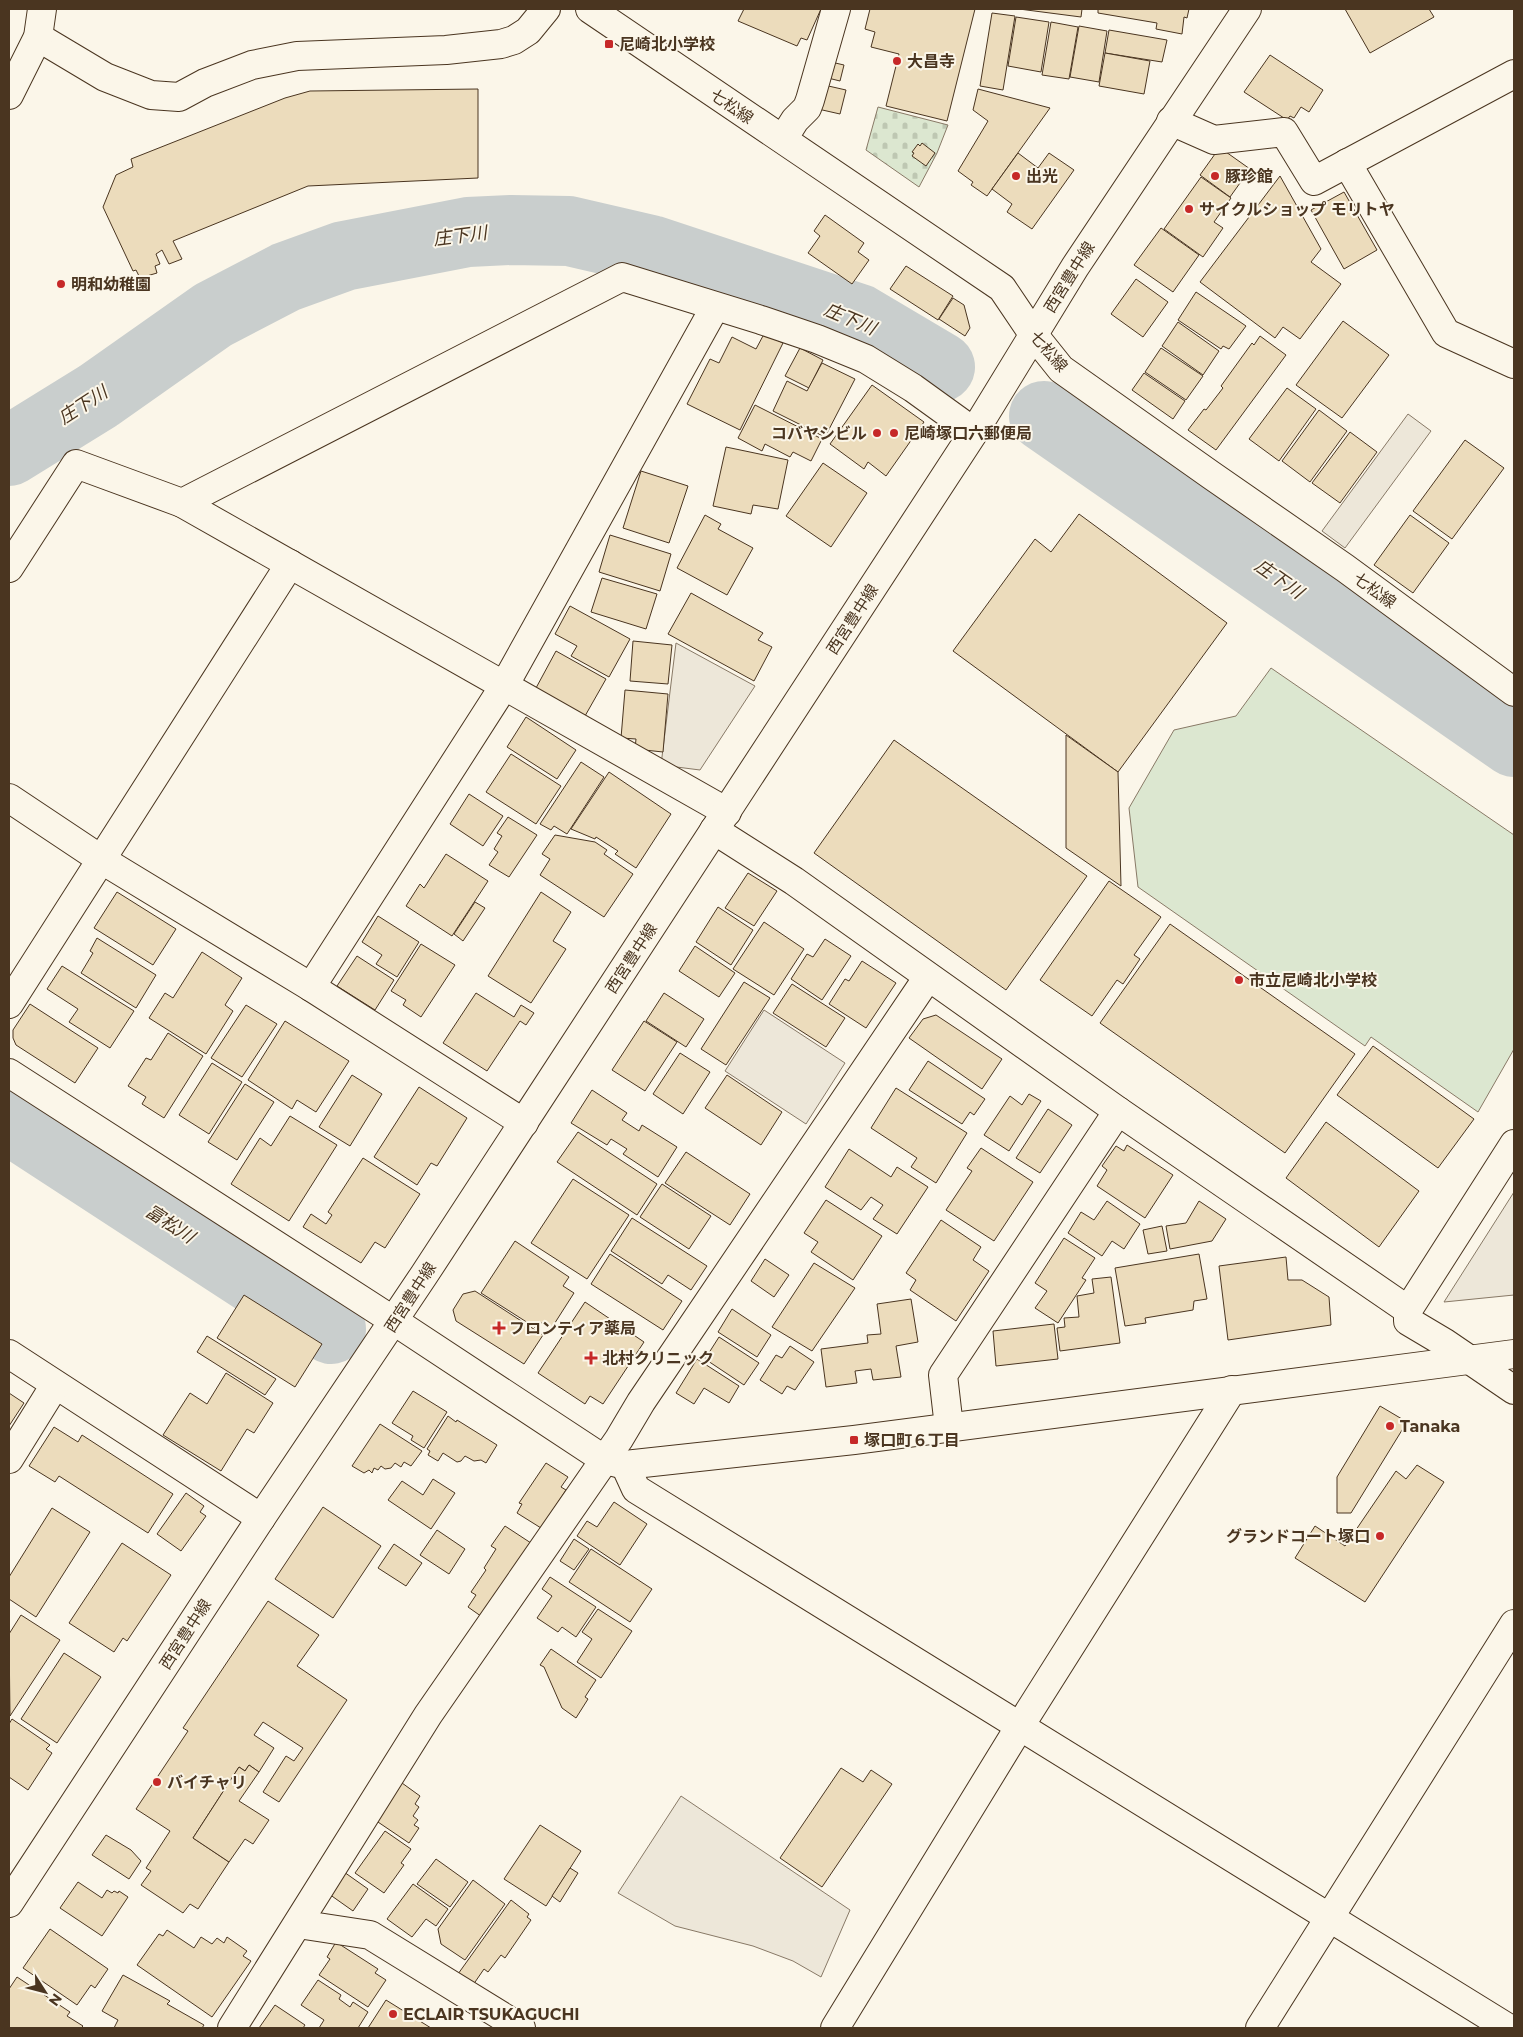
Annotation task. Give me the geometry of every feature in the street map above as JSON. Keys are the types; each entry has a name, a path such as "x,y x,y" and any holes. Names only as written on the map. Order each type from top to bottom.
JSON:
{"street":[{"path":"9,94 38,36 42,9"},
{"path":"38,36 105,77 151,95 179,97 205,83 252,65 297,56 446,50 501,44 514,40 528,32 546,9"},
{"name":"七松線","path":"590,9 1002,288 1033,334 1062,369 1345,568 1514,692"},
{"path":"783,140 795,120 807,108 836,9"},
{"name":"西宮豊中線","path":"9,1903 261,1518 394,1321 524,1123 974,432 1080,259 1247,9"},
{"path":"1171,121 1214,140 1284,132 1314,181 1514,74"},
{"path":"1347,164 1446,333 1514,364"},
{"path":"182,503 622,277 789,330 866,359 913,388 974,432"},
{"path":"311,987 504,686 715,307"},
{"path":"9,568 76,464 182,503 504,686 720,821 794,881 1408,1316 1433,1336 1514,1390"},
{"path":"9,1004 290,564"},
{"path":"9,798 102,860 311,987 524,1123"},
{"path":"232,2028 428,1715 615,1463 646,1394 928,977"},
{"path":"9,1073 615,1463 636,1489 1508,2028"},
{"path":"948,1414 942,1375 1118,1111"},
{"path":"1408,1316 1514,1144"},
{"path":"9,1354 261,1518"},
{"path":"615,1463 854,1440 948,1414 1232,1390 1514,1354"},
{"path":"9,1459 55,1385"},
{"path":"835,2028 1020,1726 1232,1390"},
{"path":"1260,2028 1514,1624"},
{"path":"298,1924 370,1935 522,2028"}],"green space":[{"path":"878,107 948,125 937,153 919,187 866,150"},
{"path":"1271,668 1514,835 1514,1049 1478,1112 1371,1037 1365,1046 1138,887 1129,808 1174,730 1236,716"}],"shaded area":[{"path":"1408,414 1431,431 1345,548 1322,531"},
{"path":"676,643 755,686 700,770 661,765"},
{"path":"764,1010 845,1063 806,1124 725,1071"},
{"path":"1514,1192 1514,1295 1444,1302"},
{"path":"681,1796 850,1910 821,1977 793,1961 753,1946 675,1926 618,1893"}],"building":[{"path":"744,9 821,9 807,40 801,38 797,46 738,21"},
{"path":"870,9 975,9 947,121 886,106 899,54 871,47 875,32 865,29"},
{"path":"1019,9 1082,9 1081,17"},
{"path":"1098,9 1189,9 1187,18 1184,17 1182,34 1156,29 1157,23 1098,13"},
{"path":"1345,9 1429,9 1434,17 1370,53"},
{"path":"992,13 1015,16 1003,90 980,86"},
{"path":"1016,17 1049,22 1041,72 1008,66"},
{"path":"1051,22 1078,27 1069,79 1042,75"},
{"path":"1079,26 1107,31 1099,82 1070,77"},
{"path":"1109,30 1167,40 1162,62 1105,53"},
{"path":"1105,53 1150,61 1144,94 1099,86"},
{"path":"1270,55 1323,90 1309,112 1301,107 1294,118 1290,116 1287,120 1244,92"},
{"path":"831,62 844,65 840,81 828,78"},
{"path":"824,85 846,90 840,114 818,109"},
{"path":"478,89 478,178 308,186 173,241 182,259 169,264 162,250 156,254 160,264 155,266 157,273 140,278 136,270 133,271 103,207 116,175 133,167 131,159 285,98 310,91"},
{"path":"978,89 1050,108 987,196 971,185 973,182 958,171 988,121 973,110"},
{"path":"922,143 935,153 926,166 912,156 914,153 912,152 918,144 920,146"},
{"path":"1226,152 1250,169 1230,197 1200,175 1215,154"},
{"path":"1018,153 1038,168 1049,153 1074,170 1032,229 1007,212 1012,204 992,189"},
{"path":"1280,176 1321,249 1311,262 1341,284 1300,339 1283,327 1275,338 1200,282"},
{"path":"1201,177 1231,198 1214,222 1223,228 1203,257 1164,229"},
{"path":"1344,192 1377,250 1344,269 1311,210"},
{"path":"825,215 864,243 858,252 869,260 852,284 808,253 820,236 814,231"},
{"path":"1161,228 1199,255 1173,292 1134,265"},
{"path":"906,266 953,296 938,320 890,289"},
{"path":"1136,279 1168,302 1143,337 1111,314"},
{"path":"1196,292 1246,326 1229,349 1223,346 1221,349 1178,320"},
{"path":"953,298 964,305 970,328 965,336 939,319"},
{"path":"1343,321 1389,355 1342,418 1296,385"},
{"path":"1178,322 1219,351 1203,375 1162,346"},
{"path":"764,334 783,343 740,430 687,404 710,359 719,363 732,337 756,349"},
{"path":"1260,336 1286,355 1216,450 1188,430 1223,388 1221,386 1252,343 1254,345"},
{"path":"800,348 823,360 809,388 785,376"},
{"path":"1161,348 1203,376 1186,400 1145,372"},
{"path":"822,363 855,379 825,437 773,411 787,381 807,391"},
{"path":"1144,373 1185,401 1173,419 1132,390"},
{"name":"コバヤシビル","path":"872,385 924,422 886,476 868,462 864,469 830,444"},
{"path":"1287,388 1316,409 1279,461 1249,439"},
{"path":"755,405 822,439 811,461 793,452 790,457 765,444 762,451 738,438"},
{"path":"1319,410 1347,431 1310,482 1282,461"},
{"path":"1350,432 1377,452 1340,503 1312,483"},
{"path":"1465,440 1504,468 1452,539 1413,511"},
{"path":"726,447 788,460 778,509 753,505 751,514 713,506"},
{"path":"823,463 867,493 831,547 786,516"},
{"path":"641,471 688,486 669,543 623,528"},
{"path":"1079,514 1227,623 1118,772 953,651 1035,539 1051,552"},
{"path":"705,515 721,524 718,529 753,548 727,595 677,568"},
{"path":"1410,515 1449,543 1413,593 1374,565"},
{"path":"610,535 671,554 660,591 599,572"},
{"path":"602,578 657,594 646,629 591,612"},
{"path":"691,593 763,633 758,640 772,647 754,681 668,634"},
{"path":"570,606 630,639 609,677 571,656 577,646 555,634"},
{"path":"633,641 672,645 668,684 630,681"},
{"path":"556,651 606,679 585,716 536,688"},
{"path":"625,690 668,694 663,752 635,749 636,739 621,738"},
{"path":"526,717 576,750 557,779 507,747"},
{"path":"1066,735 1118,772 1121,886 1066,848"},
{"path":"894,740 1087,876 1006,990 814,853"},
{"path":"511,754 561,786 536,824 486,792"},
{"path":"581,762 604,777 567,834 554,826 551,830 540,824"},
{"path":"609,772 671,814 636,868 615,854 618,851 596,837 595,839 571,829"},
{"path":"469,794 503,816 483,846 450,824"},
{"path":"508,817 537,835 509,877 489,865 498,852 494,849 502,836 497,833"},
{"path":"555,835 595,842 607,850 604,854 633,874 604,917 540,875 550,859 542,854"},
{"path":"446,854 488,881 452,936 406,906 420,884 424,888"},
{"path":"748,873 777,891 754,926 725,908"},
{"path":"1109,881 1161,917 1134,955 1140,959 1123,984 1117,980 1092,1016 1040,980"},
{"path":"117,892 176,929 153,965 94,928"},
{"path":"541,892 571,912 553,941 566,949 531,1003 488,976"},
{"path":"475,902 485,908 463,941 454,934"},
{"path":"718,907 753,930 731,965 696,942"},
{"path":"378,916 419,942 397,977 376,964 382,955 362,942"},
{"path":"764,922 804,949 774,995 733,969"},
{"path":"1170,924 1355,1054 1285,1153 1100,1023"},
{"path":"97,938 156,975 136,1008 81,973 93,953 90,951"},
{"path":"825,939 851,956 822,1000 791,979 807,954 813,957"},
{"path":"421,944 455,965 421,1017 403,1005 406,1000 391,991"},
{"path":"695,946 735,973 719,997 679,971"},
{"path":"202,952 242,978 225,1005 233,1011 206,1054 149,1018 165,993 173,998"},
{"path":"357,956 394,980 375,1010 337,986"},
{"path":"862,961 896,983 866,1028 829,1004 845,979 849,981"},
{"path":"62,966 134,1011 110,1048 69,1022 78,1009 47,989"},
{"path":"744,982 770,998 726,1065 701,1049"},
{"path":"792,984 845,1018 826,1047 773,1013"},
{"path":"476,993 514,1017 521,1005 534,1013 526,1025 520,1021 487,1071 443,1043"},
{"path":"664,993 704,1019 686,1047 646,1021"},
{"path":"30,1004 98,1048 75,1083 16,1045 13,1038 13,1030"},
{"path":"246,1005 277,1024 242,1077 211,1058"},
{"path":"936,1015 1002,1059 982,1089 909,1038 923,1019"},
{"path":"285,1021 349,1061 316,1112 297,1100 292,1109 248,1080"},
{"path":"644,1021 677,1042 645,1091 612,1070"},
{"path":"168,1033 203,1056 164,1118 142,1104 146,1097 128,1086 146,1058 151,1060"},
{"path":"1373,1046 1474,1119 1438,1168 1337,1095"},
{"path":"680,1053 710,1072 683,1114 653,1094"},
{"path":"928,1061 985,1099 974,1115 970,1112 962,1124 909,1090"},
{"path":"212,1063 242,1082 209,1134 179,1115"},
{"path":"352,1075 382,1094 350,1146 319,1127"},
{"path":"727,1075 782,1112 761,1145 705,1108"},
{"path":"245,1084 274,1102 237,1160 208,1142"},
{"path":"419,1087 467,1118 437,1166 431,1163 417,1185 374,1157"},
{"path":"896,1088 967,1133 936,1183 911,1167 917,1158 871,1128"},
{"path":"592,1090 627,1113 622,1120 639,1131 642,1125 677,1147 658,1177 623,1154 627,1149 611,1139 607,1145 571,1123"},
{"path":"1029,1094 1041,1101 1009,1151 984,1135 1010,1096 1022,1105"},
{"path":"1048,1109 1072,1125 1040,1173 1016,1158"},
{"path":"290,1116 337,1145 289,1221 231,1184 260,1138 271,1146"},
{"path":"1326,1122 1419,1191 1379,1247 1286,1178"},
{"path":"578,1132 657,1184 637,1215 557,1162"},
{"path":"1127,1145 1173,1175 1145,1218 1097,1186 1107,1170 1102,1166 1116,1146 1124,1151"},
{"path":"981,1148 1033,1182 994,1241 946,1210 972,1171 967,1168"},
{"path":"849,1149 891,1177 897,1167 928,1187 897,1234 873,1219 883,1205 871,1197 861,1210 825,1187"},
{"path":"686,1152 750,1194 730,1225 665,1183"},
{"path":"363,1158 420,1194 385,1248 375,1242 361,1263 303,1227 311,1214 326,1224 332,1215 328,1212"},
{"path":"573,1179 629,1215 587,1279 531,1243"},
{"path":"662,1184 711,1216 689,1249 640,1217"},
{"path":"826,1200 882,1236 853,1280 811,1252 818,1242 804,1233"},
{"path":"1107,1201 1140,1224 1124,1249 1112,1241 1102,1256 1068,1233 1081,1212 1094,1220"},
{"path":"1199,1201 1226,1219 1212,1241 1170,1249 1166,1226 1186,1223"},
{"path":"632,1218 707,1266 691,1290 668,1275 662,1284 611,1251"},
{"path":"941,1220 981,1247 973,1260 989,1271 956,1321 910,1290 916,1280 906,1273"},
{"path":"1162,1226 1167,1251 1148,1254 1143,1230"},
{"path":"1064,1238 1095,1258 1082,1278 1086,1280 1058,1323 1035,1308 1047,1291 1035,1283"},
{"path":"515,1241 569,1277 563,1286 574,1293 551,1329 540,1322 536,1328 481,1293"},
{"path":"610,1254 682,1301 663,1330 591,1284"},
{"path":"1199,1254 1207,1299 1194,1301 1193,1310 1145,1318 1146,1323 1125,1326 1115,1268"},
{"path":"1286,1257 1288,1280 1302,1280 1329,1297 1331,1325 1228,1340 1219,1266"},
{"path":"765,1259 789,1275 774,1297 751,1281"},
{"path":"814,1263 855,1288 812,1351 772,1327"},
{"path":"1111,1277 1120,1343 1060,1351 1057,1328 1065,1327 1064,1318 1079,1317 1077,1296 1094,1293 1092,1279"},
{"name":"フロンティア薬局","path":"475,1291 543,1335 524,1364 456,1321 453,1310 463,1294"},
{"path":"244,1295 322,1344 295,1387 217,1338"},
{"path":"911,1299 918,1342 896,1346 901,1377 873,1380 871,1369 855,1371 857,1383 826,1387 821,1349 868,1343 867,1335 881,1334 877,1304"},
{"name":"北村クリニック","path":"585,1302 644,1342 603,1404 590,1396 585,1404 538,1373"},
{"path":"732,1309 771,1335 757,1357 718,1332"},
{"path":"1054,1324 1058,1359 996,1366 993,1331"},
{"path":"207,1336 276,1379 265,1395 197,1352"},
{"path":"719,1337 759,1363 744,1385 705,1359"},
{"path":"790,1346 814,1362 795,1390 787,1386 782,1394 760,1380 776,1355 782,1358"},
{"path":"697,1359 739,1386 729,1403 704,1388 694,1404 676,1393"},
{"path":"226,1373 273,1403 254,1433 247,1429 221,1471 163,1435 190,1393 207,1404"},
{"path":"413,1391 447,1412 424,1448 411,1440 413,1436 392,1423"},
{"path":"9,1393 24,1403 9,1426"},
{"path":"1380,1406 1407,1422 1351,1513 1337,1513 1337,1477"},
{"path":"448,1416 497,1445 486,1463 481,1460 474,1461 465,1456 461,1461 457,1462 443,1453 438,1461 428,1455 430,1451 427,1449"},
{"path":"380,1424 422,1451 411,1466 404,1462 401,1467 395,1463 391,1468 385,1469 381,1466 378,1470 374,1468 372,1473 369,1470 364,1473 352,1466"},
{"path":"54,1427 78,1442 82,1435 173,1494 148,1533 59,1476 55,1482 29,1466"},
{"path":"546,1463 568,1477 561,1487 566,1490 541,1528 517,1513 522,1504 519,1503"},
{"name":"グランドコート塚口","path":"1417,1465 1444,1482 1365,1602 1295,1558 1315,1526 1345,1546 1396,1471 1406,1479"},
{"path":"433,1479 455,1493 431,1529 388,1500 402,1481 423,1495"},
{"path":"186,1493 204,1506 200,1512 206,1516 181,1551 157,1534"},
{"path":"614,1502 647,1524 620,1565 577,1536 587,1521 597,1527"},
{"path":"323,1507 381,1546 333,1618 275,1579"},
{"path":"52,1508 90,1532 36,1617 9,1599 9,1577"},
{"path":"505,1526 534,1545 485,1619 468,1607 476,1595 471,1592 486,1570 484,1568 496,1549 491,1546"},
{"path":"437,1530 465,1549 449,1574 420,1555"},
{"path":"574,1539 589,1549 574,1570 560,1561"},
{"path":"122,1543 171,1575 127,1641 123,1638 114,1652 69,1623"},
{"path":"394,1544 422,1563 406,1586 378,1568"},
{"path":"591,1549 652,1589 630,1622 569,1582"},
{"path":"550,1577 596,1607 576,1637 562,1627 558,1632 537,1618 552,1596 542,1589"},
{"path":"268,1601 319,1635 297,1666 347,1700 279,1802 263,1792 286,1756 294,1761 303,1748 263,1722 254,1735 274,1748 259,1772 249,1765 245,1771 239,1767 193,1838 229,1862 198,1909 190,1904 183,1913 141,1885 151,1871 146,1868 170,1831 136,1809 188,1731 183,1728"},
{"path":"598,1609 632,1631 601,1678 577,1662 592,1639 582,1632"},
{"path":"21,1615 60,1640 10,1716 9,1634"},
{"path":"551,1649 596,1680 585,1697 588,1699 576,1718 562,1708 544,1667 540,1665"},
{"path":"64,1653 101,1677 57,1743 21,1719"},
{"path":"12,1719 50,1745 46,1749 52,1753 28,1790 9,1777 9,1724"},
{"path":"249,1765 259,1772 239,1801 269,1820 253,1844 245,1839 229,1862 193,1838 239,1767 245,1771"},
{"path":"841,1768 863,1782 871,1770 892,1784 822,1887 780,1858"},
{"path":"402,1783 420,1796 415,1804 419,1807 413,1816 418,1820 414,1825 419,1828 409,1843 375,1820"},
{"path":"540,1825 581,1851 546,1906 504,1879"},
{"path":"385,1831 411,1849 401,1863 404,1865 384,1893 355,1873"},
{"path":"106,1835 131,1850 141,1861 129,1879 92,1855"},
{"path":"436,1859 468,1882 450,1907 417,1884"},
{"path":"570,1868 578,1873 560,1902 552,1896"},
{"path":"344,1872 368,1889 353,1911 329,1894"},
{"path":"473,1880 505,1904 465,1960 441,1944 438,1929"},
{"path":"78,1882 102,1898 107,1890 112,1893 114,1891 118,1893 119,1891 128,1897 102,1936 60,1908"},
{"path":"413,1884 448,1909 436,1926 426,1919 412,1937 387,1919"},
{"path":"511,1900 529,1914 527,1917 531,1920 505,1958 501,1955 488,1972 484,1969 473,1985 458,1974"},
{"path":"50,1929 108,1969 95,1988 91,1985 77,2005 23,1968"},
{"path":"167,1930 194,1948 201,1937 212,1944 217,1938 224,1943 227,1937 247,1951 243,1956 251,1961 212,2017 137,1965 159,1934 163,1936"},
{"path":"336,1942 378,1969 375,1973 386,1980 368,2007 319,1975 330,1959 327,1957"},
{"path":"123,1975 170,2001 167,2004 204,2025 202,2028 114,2028 118,2020 102,2011"},
{"path":"17,1977 70,2012 67,2016 83,2026 81,2028 9,2028 9,1989"},
{"path":"318,1980 341,1995 339,1999 350,2007 353,2002 368,2012 358,2028 319,2028 324,2020 301,2005"},
{"name":"ECLAIR TSUKAGUCHI","path":"386,2000 431,2028 368,2028"},
{"path":"275,2005 305,2025 303,2028 259,2028"}],"waterway":[{"name":"庄下川","path":"9,451 98,396 213,315 286,277 344,256 468,232 511,230 569,231 651,250 859,319 940,367"},
{"name":"庄下川","path":"1044,416 1514,742"},
{"name":"富松川","path":"9,1119 331,1329"}],"place":[{"name":"尼崎北小学校","path":"609,44"},
{"name":"大昌寺","path":"897,61"},
{"name":"出光","path":"1016,176"},
{"name":"豚珍館","path":"1215,176"},
{"name":"サイクルショップ モリトヤ","path":"1189,209"},
{"name":"明和幼稚園","path":"61,284"},
{"name":"コバヤシビル","path":"877,433"},
{"name":"尼崎塚口六郵便局","path":"894,433"},
{"name":"市立尼崎北小学校","path":"1239,980"},
{"name":"フロンティア薬局","path":"499,1328"},
{"name":"北村クリニック","path":"591,1358"},
{"name":"Tanaka","path":"1390,1426"},
{"name":"塚口町６丁目","path":"854,1440"},
{"name":"グランドコート塚口","path":"1380,1536"},
{"name":"バイチャリ","path":"157,1782"},
{"name":"ECLAIR TSUKAGUCHI","path":"393,2014"}]}
